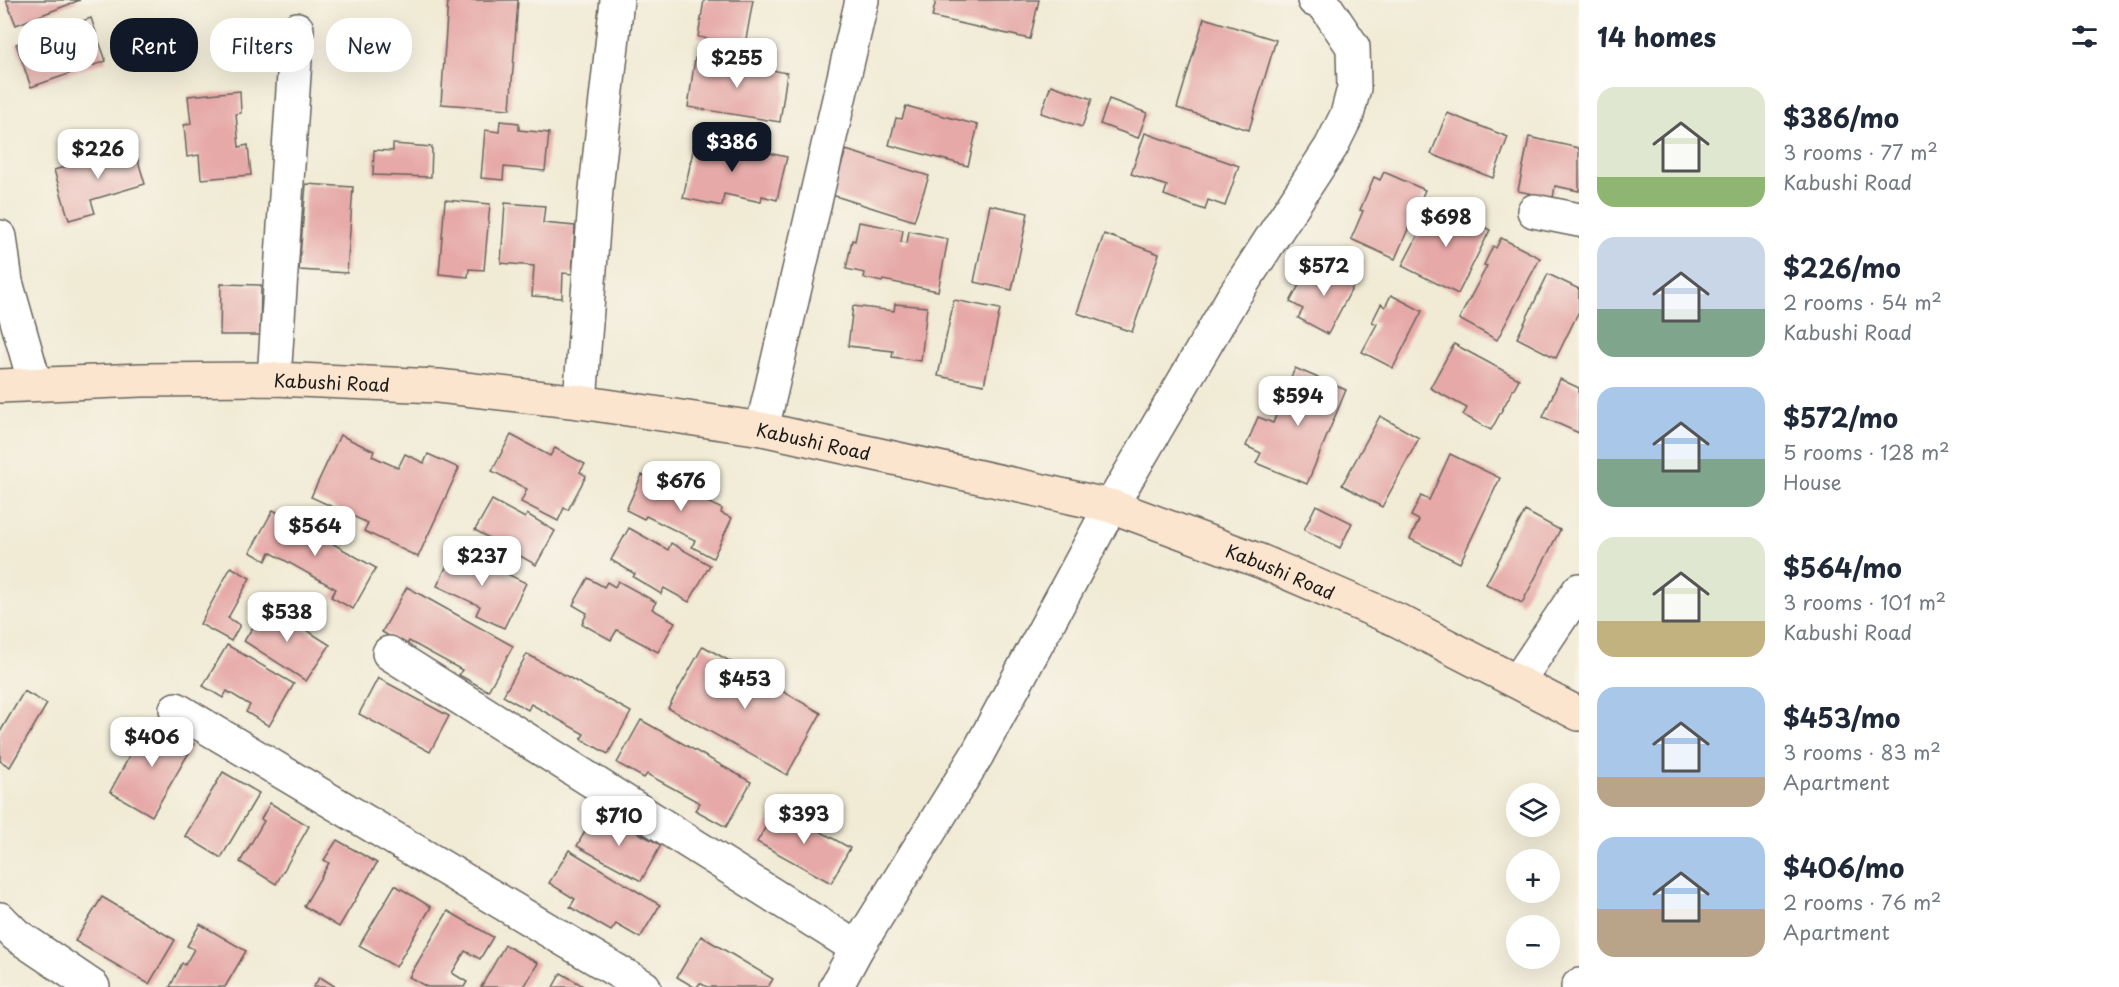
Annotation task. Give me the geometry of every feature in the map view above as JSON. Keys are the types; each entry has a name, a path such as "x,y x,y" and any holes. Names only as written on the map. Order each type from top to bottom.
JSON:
{"main road":[{"name":"Kabushi Road","path":"0,386 274,378 438,386 580,402 762,429 1111,506 1260,561 1397,620 1579,714"}],"street":[{"path":"580,402 596,189 617,0"},
{"path":"762,429 862,0"},
{"path":"836,987 857,948 977,755 1111,506 1232,298 1331,147 1347,115 1354,88 1353,47 1324,4 1314,0"},
{"path":"274,378 294,72"},
{"path":"1534,211 1579,220"},
{"path":"0,237 6,282 35,384"},
{"path":"1518,681 1579,590"},
{"path":"389,653 857,948"},
{"path":"176,709 644,987"},
{"path":"0,919 16,935 93,987"}],"building":[{"path":"6,0 80,0 34,18 18,18 16,25"},
{"path":"448,0 518,0 510,109 441,104"},
{"path":"704,0 753,0 745,45 698,37"},
{"path":"936,0 1039,0 1030,39 932,17"},
{"path":"1204,18 1276,40 1249,130 1177,108"},
{"path":"98,38 106,61 98,64"},
{"path":"707,55 733,59 732,64 739,65 739,61 766,65 766,69 787,73 780,122 688,107 695,58 706,59"},
{"path":"26,72 74,72 31,87"},
{"path":"1051,85 1092,99 1082,127 1041,113"},
{"path":"240,91 241,113 236,114 239,147 248,145 251,175 201,179 199,155 187,157 184,125 191,124 188,96"},
{"path":"1109,99 1147,113 1138,138 1100,124"},
{"path":"906,106 978,125 968,166 889,145 896,118 902,119"},
{"path":"1447,113 1508,137 1493,178 1431,154"},
{"path":"500,121 519,123 519,130 549,133 545,171 504,167 503,180 481,178 485,130 499,132"},
{"path":"1145,133 1239,166 1225,206 1208,200 1205,210 1164,195 1167,186 1131,174"},
{"path":"696,137 787,157 777,200 762,196 761,202 724,194 722,206 683,198"},
{"path":"1529,137 1579,148 1579,191 1555,186 1553,198 1518,191"},
{"path":"393,144 432,147 431,177 373,175 374,150 393,151"},
{"path":"134,147 145,184 91,200 95,213 69,220 54,170"},
{"path":"846,150 929,176 914,221 832,195"},
{"path":"1384,172 1425,190 1395,259 1351,239 1374,177 1380,180"},
{"path":"306,184 353,187 347,273 299,270"},
{"path":"445,200 490,204 484,270 469,269 468,277 439,274"},
{"path":"1435,202 1490,230 1458,294 1402,266"},
{"path":"505,203 545,206 543,223 575,226 572,274 563,273 562,298 532,296 534,266 501,263"},
{"path":"990,205 1028,213 1012,290 974,282"},
{"path":"859,222 903,230 901,242 907,243 909,231 948,239 938,291 864,278 865,273 846,269 852,240 855,241"},
{"path":"1104,234 1159,254 1132,332 1077,313"},
{"path":"1501,238 1540,258 1497,340 1459,319 1487,266 1484,265 1493,246 1496,248"},
{"path":"1327,261 1358,277 1328,334 1298,318 1303,309 1290,302 1304,276 1316,282"},
{"path":"1548,274 1579,289 1579,311 1556,358 1517,338"},
{"path":"221,284 261,285 260,335 220,335"},
{"path":"1391,295 1422,311 1393,368 1362,352 1377,324 1372,322 1381,304 1385,307"},
{"path":"954,300 1000,309 984,385 938,376"},
{"path":"895,304 927,307 921,361 892,357 893,351 848,346 853,306 894,311"},
{"path":"1454,344 1519,379 1491,430 1463,415 1467,408 1430,388"},
{"path":"1295,368 1346,390 1307,484 1256,463 1261,453 1246,446 1258,417 1273,423"},
{"path":"1560,379 1579,388 1579,433 1543,417"},
{"path":"1380,416 1419,438 1382,507 1342,485"},
{"path":"340,435 374,451 372,456 398,468 405,454 424,463 428,454 459,468 418,557 364,531 368,523 311,497"},
{"path":"511,435 550,456 555,448 585,464 580,472 586,476 568,510 564,508 558,521 521,502 527,489 492,471"},
{"path":"1450,454 1500,478 1460,563 1410,539 1419,520 1411,516 1421,496 1429,500"},
{"path":"642,475 659,483 662,477 677,484 679,480 706,493 703,500 722,509 721,513 732,518 713,558 692,547 695,540 646,516 644,519 626,510"},
{"path":"492,500 525,518 527,514 555,531 536,565 475,530"},
{"path":"1316,505 1352,523 1340,548 1304,530"},
{"path":"273,510 376,568 353,609 331,597 336,589 270,552 266,561 250,552"},
{"path":"1525,511 1560,530 1522,603 1486,584"},
{"path":"629,528 668,550 671,543 710,565 689,602 664,588 661,594 633,577 635,574 611,560"},
{"path":"455,549 526,583 504,628 476,615 480,606 437,586"},
{"path":"231,567 250,578 228,618 240,625 231,641 200,624"},
{"path":"588,578 604,587 607,582 615,587 618,581 656,602 652,609 675,622 658,652 617,630 611,640 582,624 587,613 573,605"},
{"path":"407,587 513,646 488,691 459,675 462,670 409,641 406,646 382,632"},
{"path":"267,605 330,645 306,681 244,641"},
{"path":"227,645 294,684 269,726 246,712 250,705 227,691 223,698 203,686"},
{"path":"703,646 821,713 787,775 668,708"},
{"path":"527,654 631,712 608,754 581,739 584,734 531,704 528,710 503,696"},
{"path":"378,678 449,716 430,752 359,714"},
{"path":"24,691 47,704 10,767 0,761 0,732"},
{"path":"153,719 194,744 152,816 110,792 137,742 139,744"},
{"path":"641,720 751,782 726,827 695,810 700,803 647,774 644,778 617,763"},
{"path":"223,772 259,793 221,858 185,836"},
{"path":"270,803 309,826 276,884 240,862 264,821 261,819"},
{"path":"777,807 850,848 831,883 757,842"},
{"path":"595,813 661,845 641,881 577,846"},
{"path":"337,840 377,863 339,927 304,906 329,863 324,860"},
{"path":"569,850 660,905 640,938 616,924 611,931 570,907 575,899 549,883"},
{"path":"395,885 431,907 396,967 359,946"},
{"path":"102,897 175,940 149,984 75,941"},
{"path":"448,911 493,937 480,959 465,951 452,973 467,982 464,987 427,987 409,977"},
{"path":"200,924 246,951 225,987 170,987 182,963 185,965 194,949 187,946"},
{"path":"701,936 773,979 768,987 707,987 700,983 694,987 677,977"},
{"path":"505,945 538,963 524,987 481,987"},
{"path":"561,973 585,987 553,987"},
{"path":"320,977 336,987 313,987"}]}
